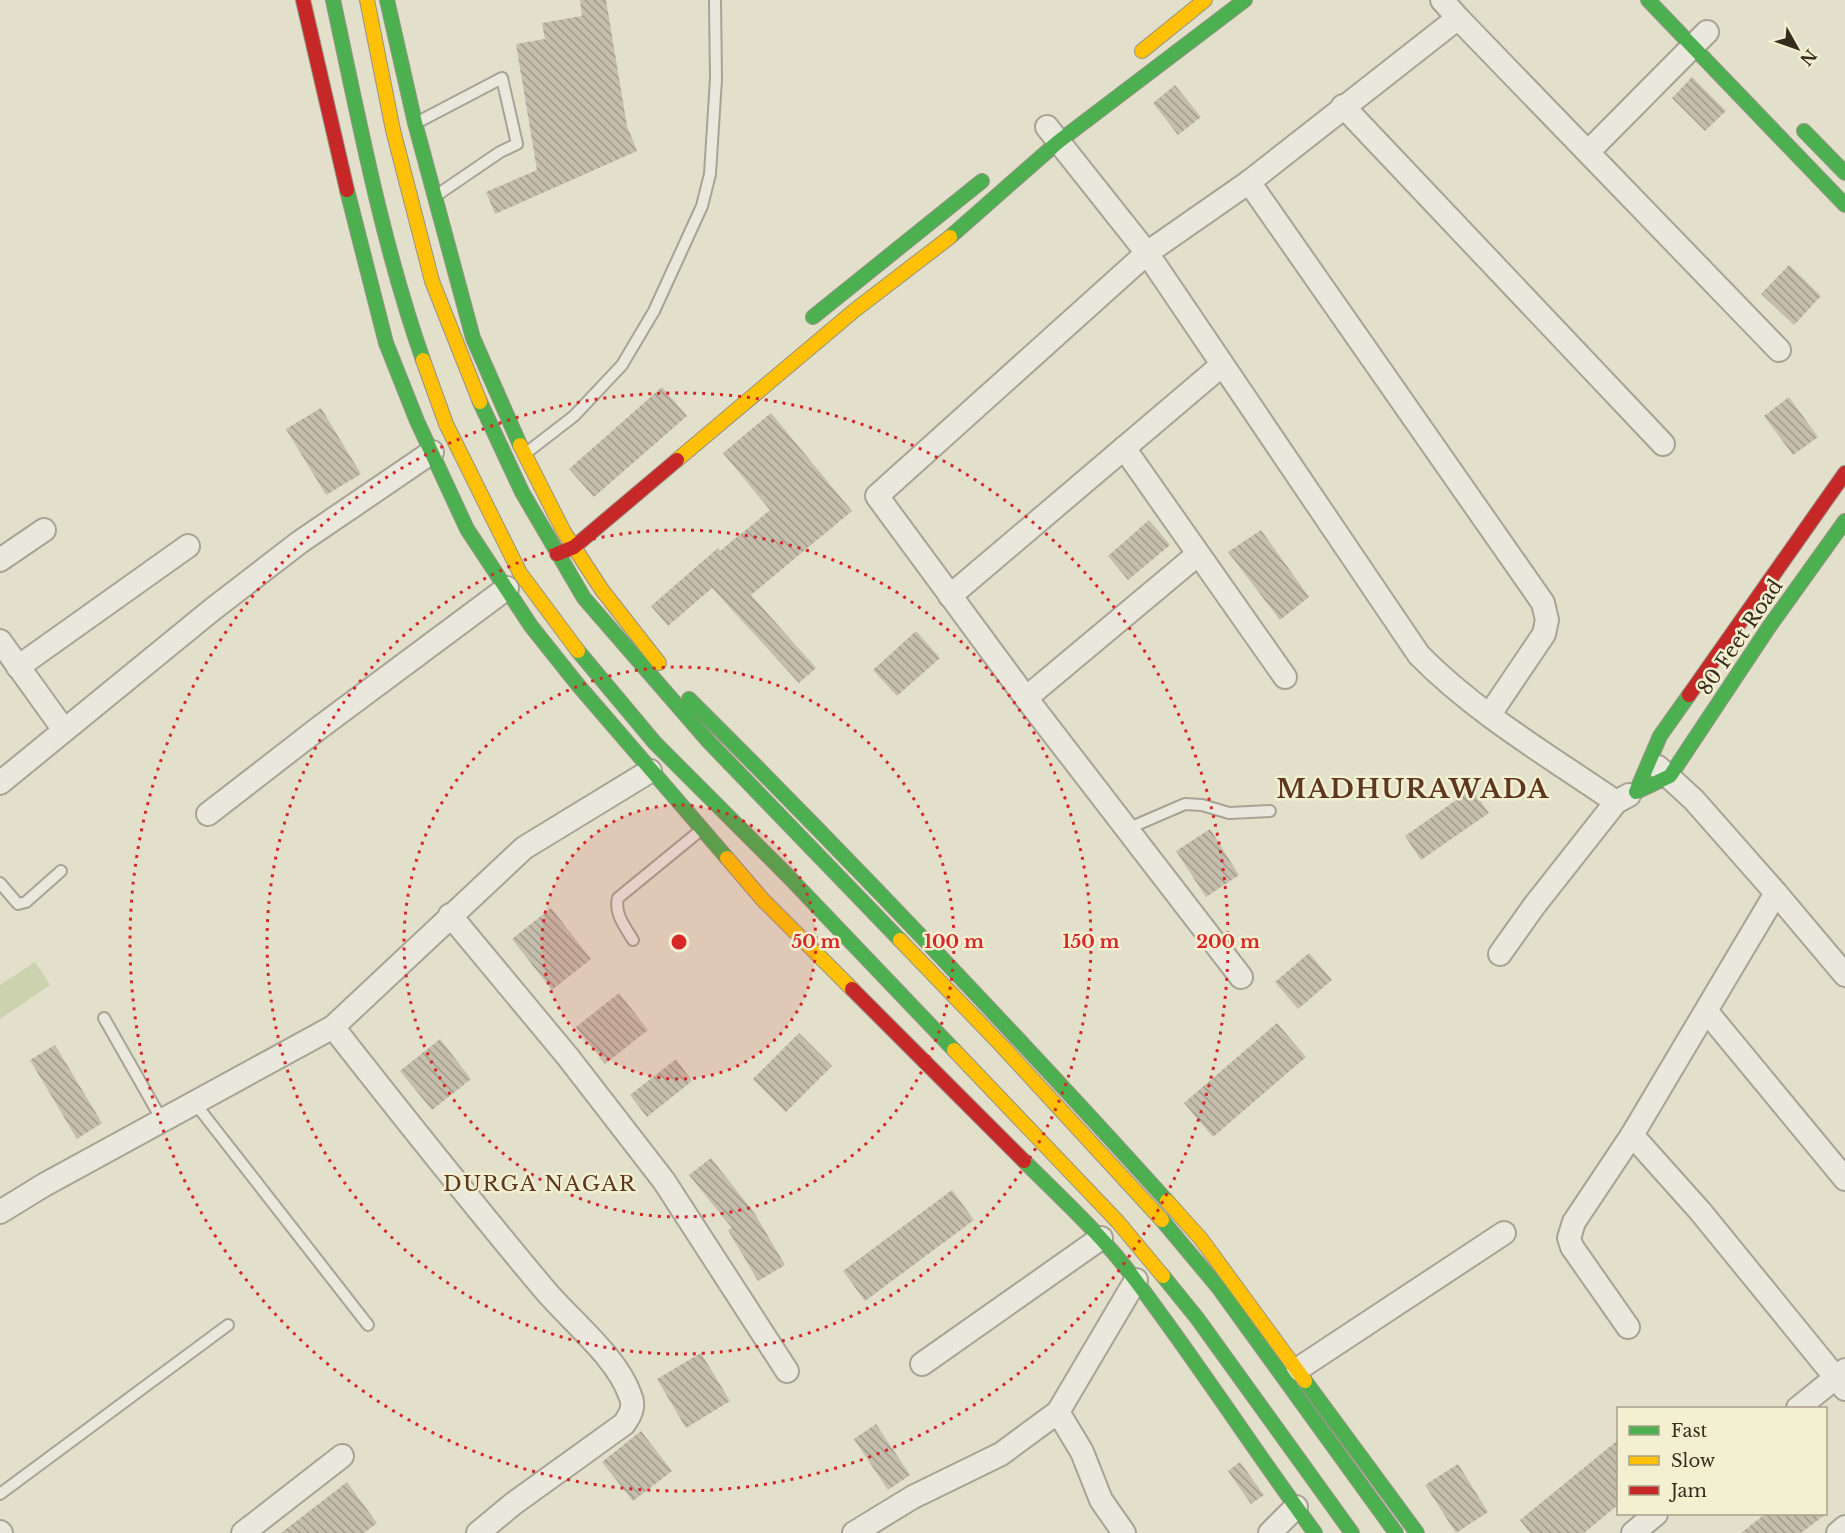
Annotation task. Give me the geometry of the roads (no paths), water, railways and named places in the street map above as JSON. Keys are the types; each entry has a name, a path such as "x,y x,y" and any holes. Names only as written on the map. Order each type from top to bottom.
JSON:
{"street":[{"path":"303,0 359,244 386,343 467,529 565,668 650,771 763,900 1101,1238 1136,1280 1315,1533"},
{"path":"333,0 363,140 406,311 446,424 520,573 585,661 655,743 787,875 1118,1222 1197,1318 1352,1533"},
{"path":"366,0 393,130 432,281 486,416 549,540 584,598 709,742 1002,1046 1141,1195 1218,1287 1396,1533"},
{"path":"387,0 415,123 473,338 524,454 564,532 602,590 682,692 809,818 1043,1064 1201,1239 1417,1533"},
{"path":"1129,61 1205,0"},
{"path":"557,554 574,547 855,310 956,232 1049,131 1245,0"},
{"path":"1442,0 1779,351"},
{"path":"1648,0 1703,36 1845,206"},
{"path":"1241,977 1026,698 877,496 1147,254 1249,182 1342,106 1458,18"},
{"path":"1588,152 1703,36"},
{"path":"1342,106 1663,444"},
{"path":"1791,118 1845,173"},
{"path":"1049,131 1147,254 1419,655 1437,673 1490,714 1616,802"},
{"path":"801,328 854,282 992,173"},
{"path":"1249,182 1544,603 1547,620 1544,634 1490,714"},
{"path":"951,596 1222,365"},
{"path":"1124,448 1197,555 1285,677"},
{"path":"0,783 300,542 432,452"},
{"path":"1636,792 1659,736 1845,473"},
{"path":"549,540 564,532 577,520"},
{"name":"80 Feet Road","path":"1670,776 1768,627 1845,521"},
{"path":"0,560 44,530"},
{"path":"18,667 188,546"},
{"path":"1026,698 1197,555"},
{"path":"208,814 507,588"},
{"path":"0,641 64,730"},
{"path":"1649,761 1670,776 1776,893 1845,975"},
{"path":"0,1212 44,1185 333,1027 524,848 650,771"},
{"path":"1500,954 1534,906 1616,802 1670,776"},
{"path":"1628,1327 1572,1246 1569,1238 1574,1222 1632,1135 1776,893"},
{"path":"450,915 568,1058 664,1181 787,1371"},
{"path":"1707,1012 1845,1179"},
{"path":"333,1027 471,1201 546,1292 618,1373 631,1395 633,1411 624,1424 513,1503 478,1533"},
{"path":"1632,1135 1842,1378 1799,1407"},
{"path":"1298,1369 1504,1233"},
{"path":"922,1364 1101,1238"},
{"path":"854,1533 913,1497 1001,1454 1058,1412 1136,1280"},
{"path":"1058,1412 1082,1452 1101,1500 1124,1533"},
{"path":"243,1533 342,1456"},
{"path":"1270,1533 1296,1507"},
{"path":"1633,1533 1655,1515"},
{"path":"1838,1533 1845,1527"}],"lane":[{"path":"524,454 574,416 622,365 654,311 702,206 710,174 716,79 715,0"},
{"path":"415,123 502,78 517,144 500,152 435,197"},
{"path":"1127,829 1185,804 1202,805 1229,813 1270,812"},
{"path":"633,940 619,916 616,905 618,898 701,830"},
{"path":"0,883 18,904 26,902 61,872"},
{"path":"104,1018 162,1120"},
{"path":"194,1102 368,1325"},
{"path":"0,1494 228,1325"}],"district":[{"name":"MADHURAWADA","path":"1413,789"},
{"name":"DURGA NAGAR","path":"540,1184"}]}
